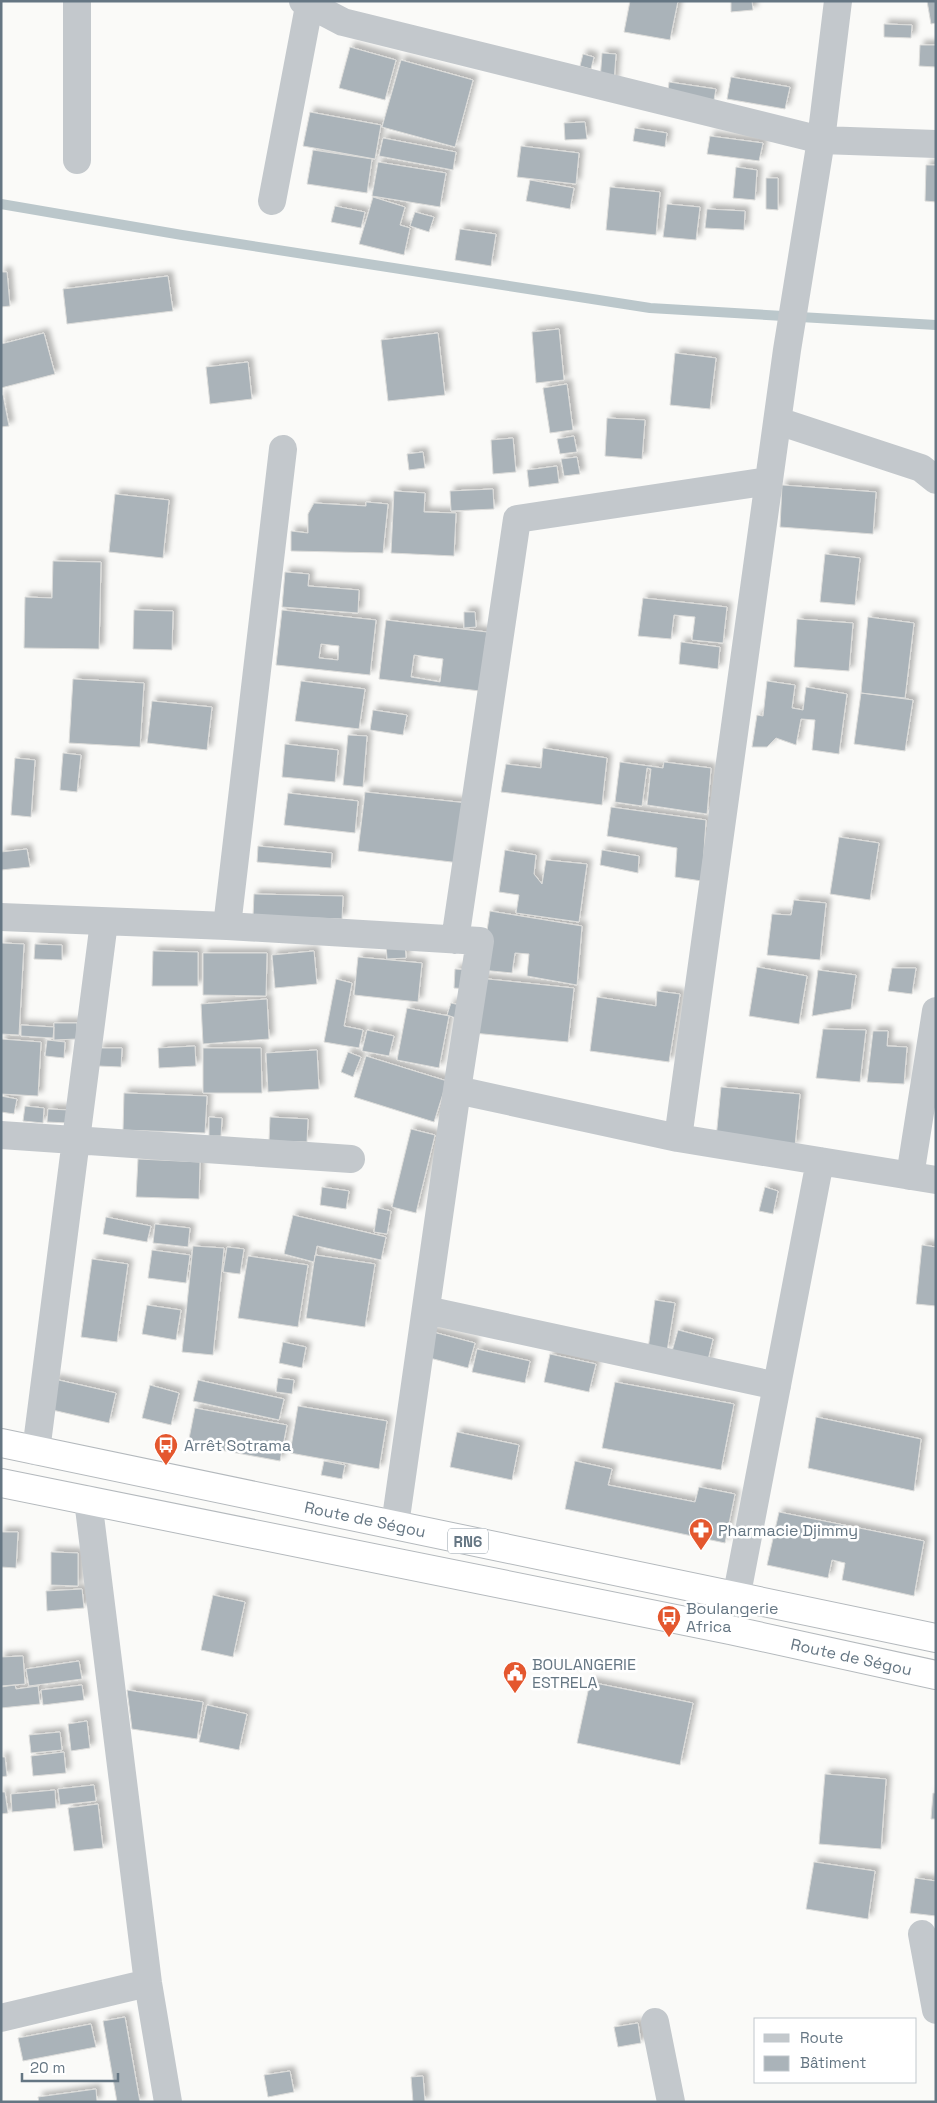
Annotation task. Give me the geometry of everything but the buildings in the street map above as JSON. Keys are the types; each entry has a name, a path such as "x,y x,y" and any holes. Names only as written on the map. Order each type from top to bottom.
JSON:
{"highway":[{"name":"Route de Ségou","path":"1,1443 936,1638"},
{"name":"Route de Ségou","path":"1,1483 730,1630 936,1675"}],"street":[{"path":"77,1 77,160"},
{"path":"678,1138 787,350 821,140 838,1"},
{"path":"272,201 308,2 343,22 821,140 936,144"},
{"path":"778,422 921,468 936,480"},
{"path":"227,926 283,449"},
{"path":"455,940 517,519 769,481"},
{"path":"1,917 227,926 480,941 395,1525"},
{"path":"36,1450 104,922"},
{"path":"457,1090 678,1138 923,1178 936,1011"},
{"path":"1,1135 351,1158"},
{"path":"730,1630 820,1161"},
{"path":"426,1310 777,1386"},
{"path":"88,1500 148,1983 168,2102"},
{"path":"936,1941 922,1934 936,2010"},
{"path":"1,2018 148,1983"},
{"path":"655,2022 671,2102"}],"waterway":[{"path":"1,204 182,235 650,308 936,325"}],"place":[{"name":"Arrêt Sotrama","path":"166,1466"},
{"name":"Pharmacie Djimmy","path":"701,1551"},
{"name":"Boulangerie Africa","path":"669,1638"},
{"name":"BOULANGERIE ESTRELA","path":"515,1694"}]}
